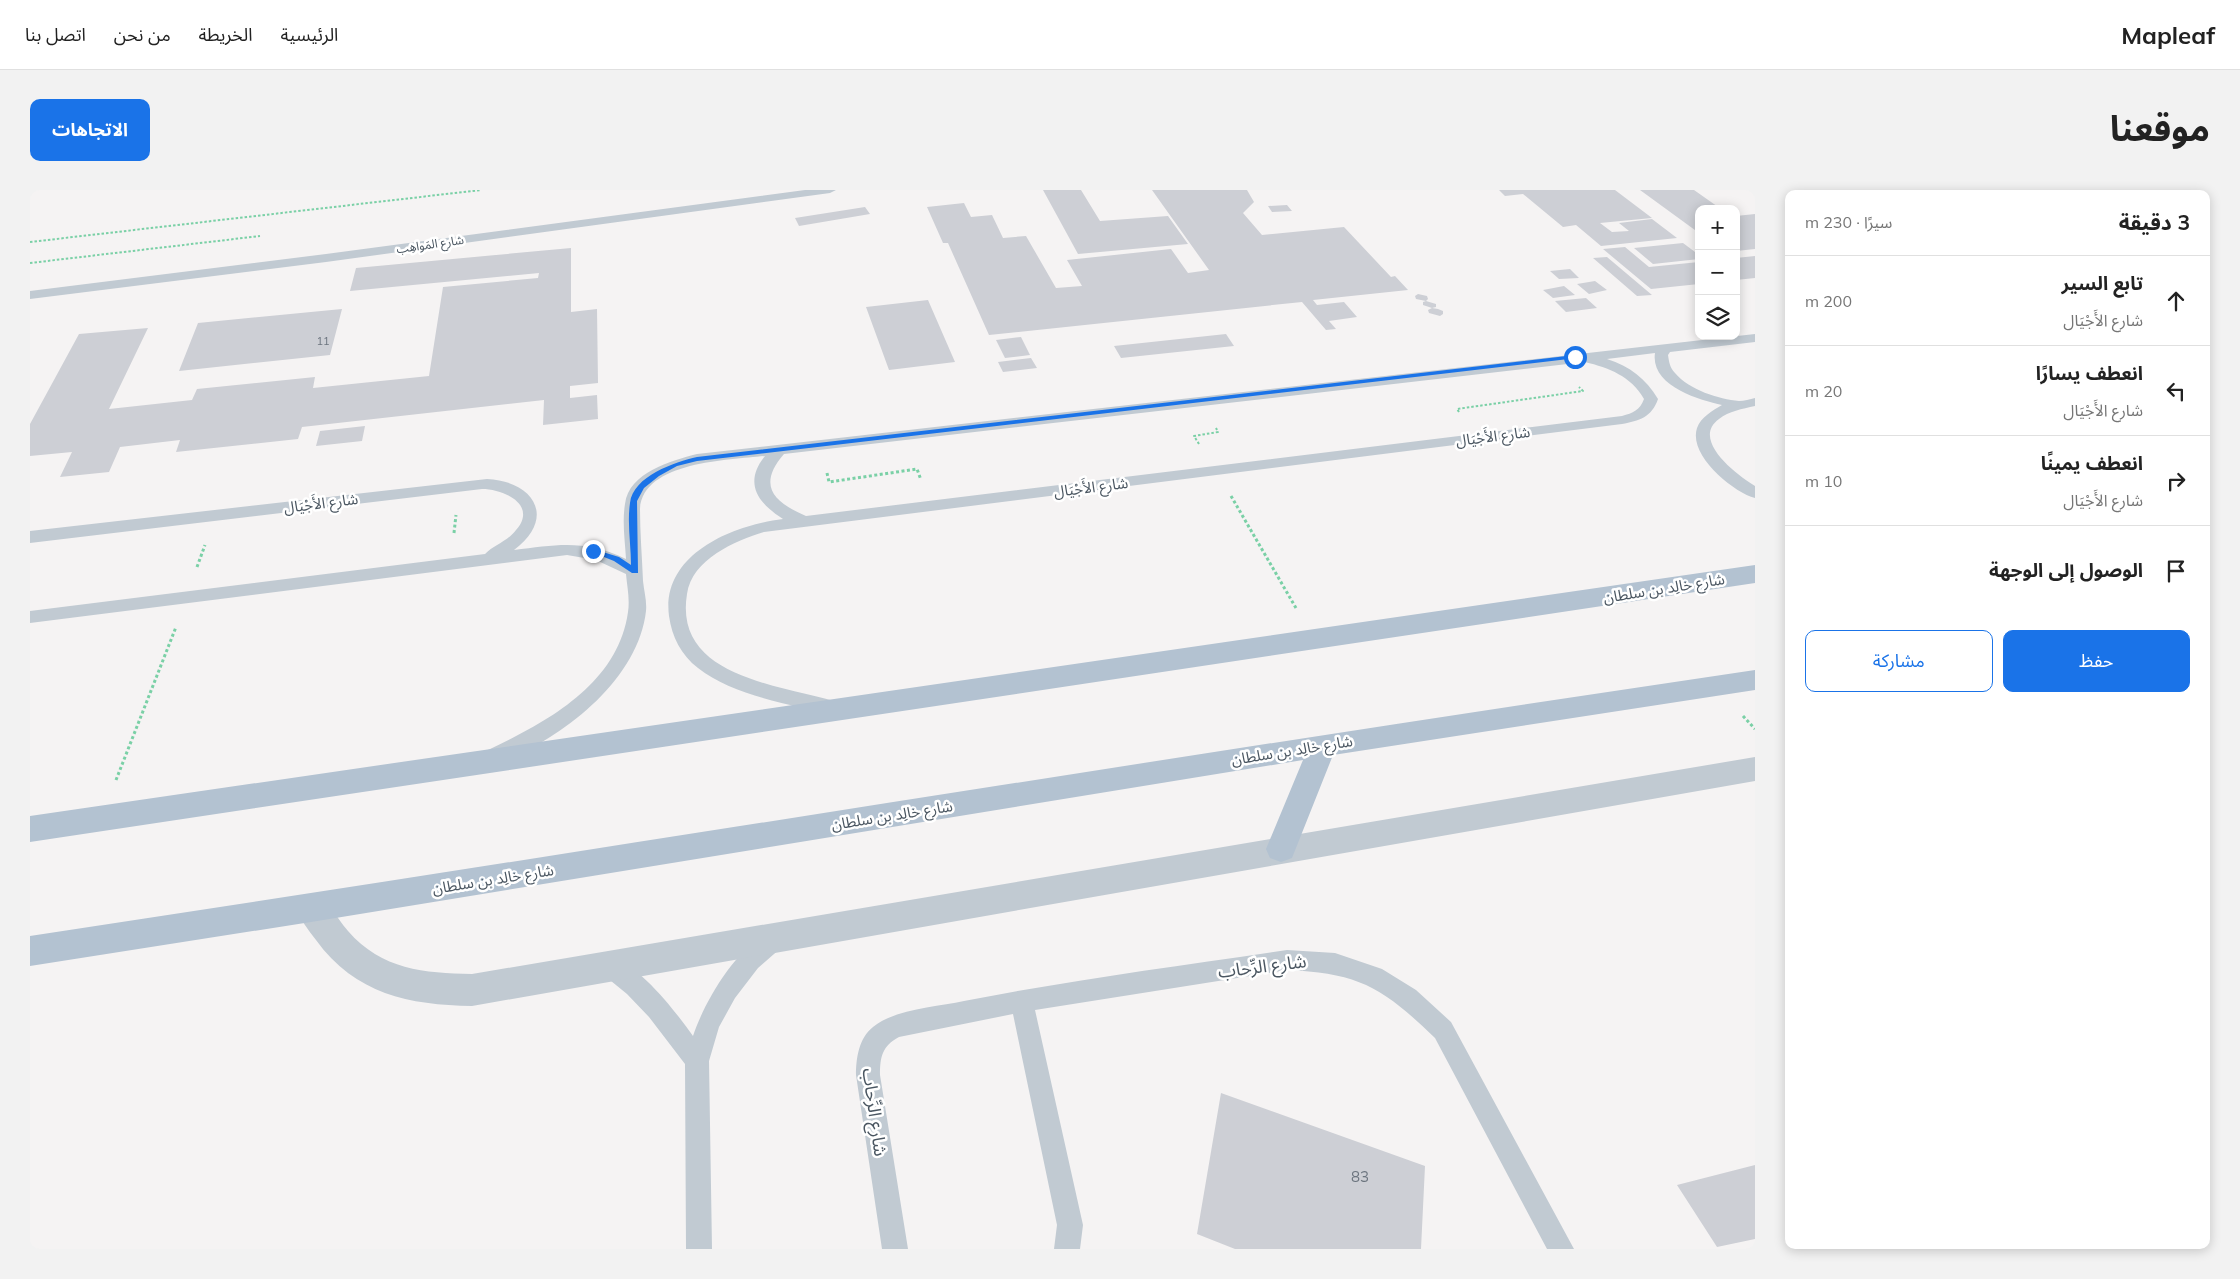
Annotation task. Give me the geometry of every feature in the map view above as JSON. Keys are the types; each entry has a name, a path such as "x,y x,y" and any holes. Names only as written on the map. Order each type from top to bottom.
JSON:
{"main road":[{"name":"شارع خالِد بن سلطان","path":"30,829 1755,574"},
{"name":"شارع خالِد بن سلطان","path":"30,951 311,908 1323,745 1755,680"},
{"path":"1281,850 1323,745"}],"street":[{"path":"311,908 350,955 374,972 403,984 437,990 472,990 608,965 1755,769"}],"lane":[{"name":"شارع المَواهِب","path":"30,295 336,257 830,190"},
{"name":"شارع الأَجْيَال","path":"479,764 544,730 570,714 610,674 623,653 632,632 637,611 633,501 642,487 656,474 675,464 697,459 1203,402 1575,357 1755,338"},
{"path":"1666,348 1661,355 1661,364 1667,374 1696,393 1736,404 1755,402"},
{"name":"شارع الأَجْيَال","path":"838,709 760,688 713,669 694,654 685,642 681,636 676,616 677,596 684,576 699,559 717,544 740,533 763,527 802,521 1217,472 1622,420 1638,416 1649,409 1651,399 1645,387 1633,376 1602,362 1575,357"},
{"path":"1736,404 1713,414 1704,425 1703,439 1710,456 1726,473 1755,493"},
{"path":"779,450 769,460 763,471 761,483 764,495 779,510 802,521"},
{"name":"شارع الأَجْيَال","path":"30,538 458,487 495,485 523,495 529,505 531,517 526,529 516,541 486,559"},
{"name":"شارع الأَجْيَال","path":"30,617 567,550 593,551 616,559 635,571"},
{"path":"699,1249 697,1061 709,1024 727,990 750,961 778,937"},
{"name":"شارع الرِّحاب","path":"895,1249 867,1060 872,1045 882,1032 897,1026 1022,1001 1287,960 1319,960 1336,963 1352,967 1385,981 1416,1003 1443,1030 1560,1249"},
{"path":"608,965 633,983 657,1006 678,1032 697,1061"},
{"path":"1022,1001 1070,1225 1067,1249"}],"path":[{"path":"30,242 482,190"},
{"path":"1481,437 1457,409 1583,391 1550,360"},
{"path":"1203,402 1218,432 1194,436 1315,640"},
{"path":"819,445 829,482 917,469 931,506"},
{"path":"452,564 458,487"},
{"path":"101,817 188,598 214,516"}],"building":[{"path":"1043,190 1081,190 1100,221 1168,216 1188,244 1078,254"},
{"path":"1152,190 1247,190 1254,202 1243,213 1262,235 1344,227 1391,277 1395,276 1408,290 1313,300 1317,305 1344,302 1357,317 1329,321 1336,329 1326,330 1302,302 989,335 948,243 943,243 927,207 964,203 971,217 992,215 1003,238 1026,236 1056,288 1082,286 1067,260 1171,249 1188,273 1209,270"},
{"path":"1499,190 1615,190 1652,218 1600,223 1612,232 1629,231 1619,223 1652,219 1677,238 1601,246 1576,225 1563,227 1523,194 1505,196"},
{"path":"1640,190 1694,190 1715,205 1695,205 1695,230"},
{"path":"1287,205 1292,211 1272,212 1268,206"},
{"path":"865,207 870,214 799,226 795,218"},
{"path":"1755,214 1755,249 1740,251 1740,216"},
{"path":"1683,243 1695,252 1695,259 1653,264 1634,248"},
{"path":"1625,247 1649,267 1695,262 1695,284 1651,289 1603,249"},
{"path":"571,248 571,312 597,309 598,383 570,386 570,398 597,395 598,419 543,425 544,400 302,427 298,439 176,452 180,440 120,447 109,472 60,477 72,452 30,456 30,424 79,334 148,328 109,409 192,400 197,389 315,377 313,388 429,376 443,287 538,278 539,273 350,291 356,268"},
{"path":"1755,256 1755,278 1740,280 1740,258"},
{"path":"1607,257 1652,295 1637,296 1593,258"},
{"path":"1570,269 1579,278 1559,279 1550,271"},
{"path":"1595,281 1607,290 1589,294 1577,284"},
{"path":"1564,286 1575,295 1553,298 1543,290"},
{"path":"1418,294 1427,296 1428,299 1426,301 1416,299 1415,296"},
{"path":"1586,298 1597,308 1566,312 1555,301"},
{"path":"928,300 955,362 889,370 866,307"},
{"path":"1423,302 1436,304 1436,307 1432,308 1423,305"},
{"path":"1432,308 1443,311 1443,314 1440,316 1429,313 1428,310"},
{"path":"342,309 330,355 179,371 198,323"},
{"path":"1226,334 1234,346 1121,358 1114,346"},
{"path":"1021,337 1030,355 1005,358 996,340"},
{"path":"1031,358 1037,368 1003,372 998,362"},
{"path":"365,426 362,441 316,446 320,431"},
{"path":"1221,1093 1425,1166 1421,1249 1235,1249 1197,1234"},
{"path":"1755,1165 1755,1239 1717,1247 1677,1185"}],"route":[{"path":"593,551 616,559 635,571 633,501 642,487 656,474 675,464 697,459 1203,402 1575,357"}]}
